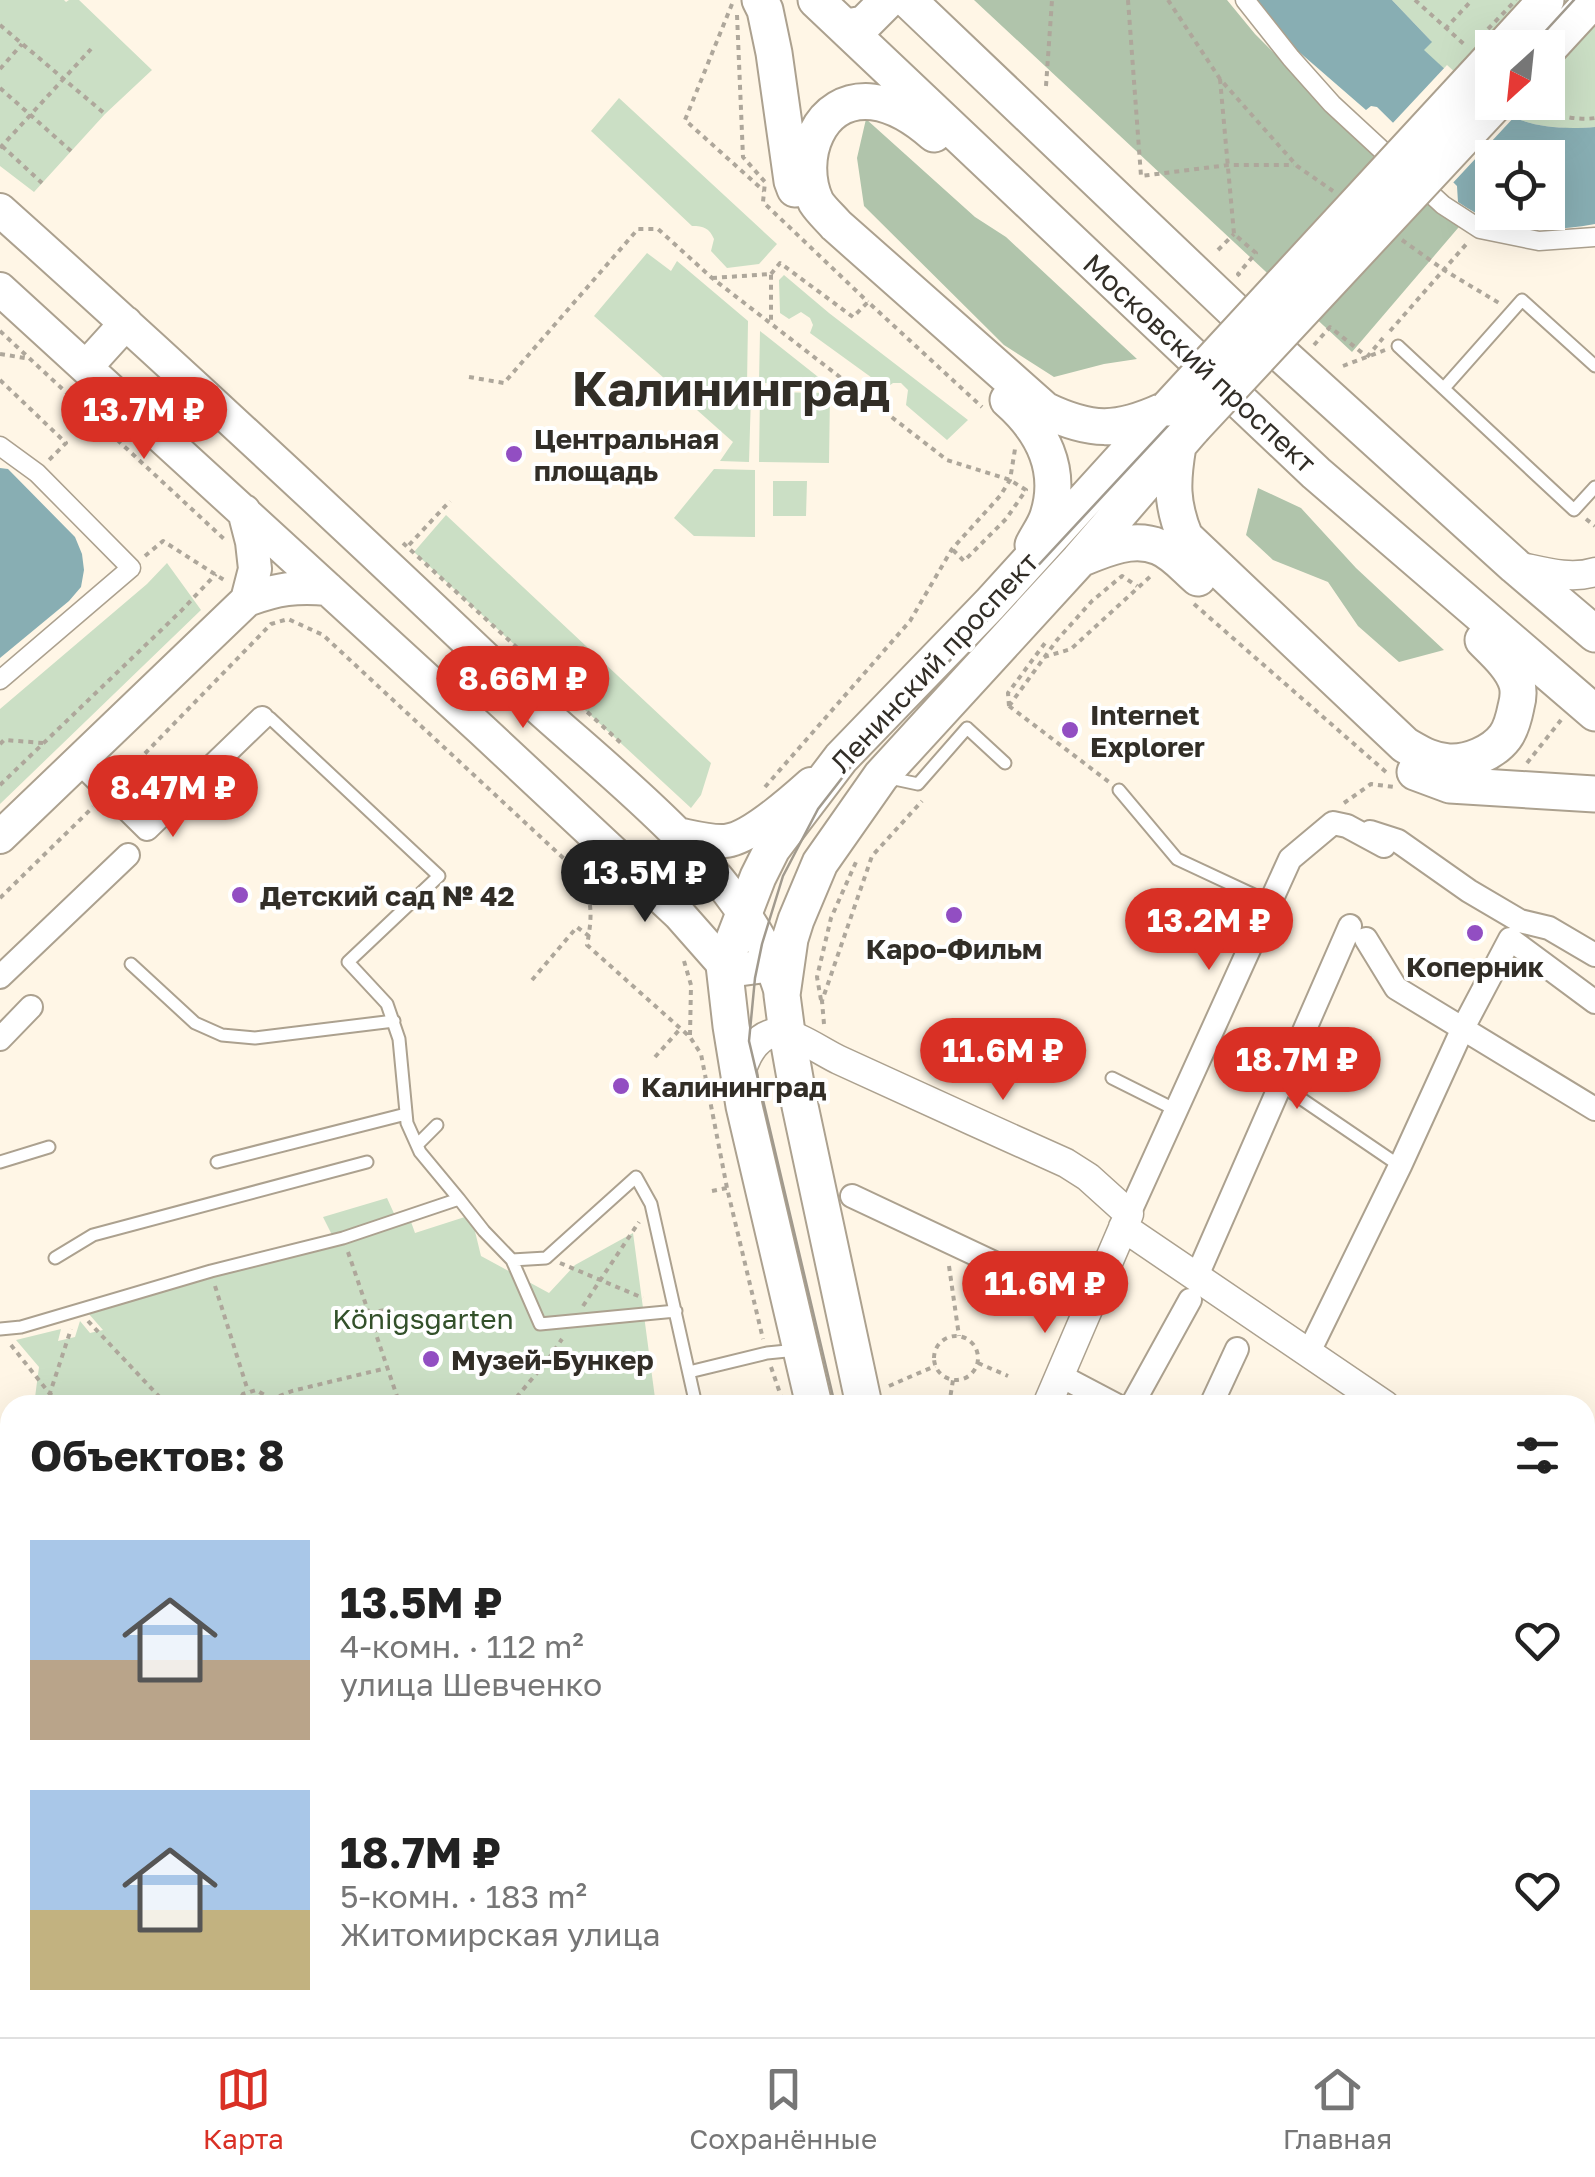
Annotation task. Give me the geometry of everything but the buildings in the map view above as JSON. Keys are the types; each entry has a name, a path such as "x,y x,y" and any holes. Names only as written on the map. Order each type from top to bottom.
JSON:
{"main road":[{"path":"760,0 774,54 792,182 805,212 825,236 1021,412 1033,424 1048,455 1052,479 1048,518 1016,576"},
{"name":"Московский проспект","path":"816,0 1377,527 1587,706"},
{"path":"848,27 864,24 888,0"},
{"path":"908,0 1247,324 1595,634"},
{"name":"Ленинский проспект","path":"1512,30 1546,0"},
{"path":"1565,30 1593,0"},
{"name":"Ленинский проспект","path":"873,1395 800,1106 802,1041 782,995 779,949 820,863 881,776 1079,560 1180,427 1475,67"},
{"path":"998,174 970,168 925,126 895,107 870,102 851,104 823,123 813,139 808,159 817,204 836,225 1045,410 1069,422 1113,427 1180,427 1172,478 1185,537 1405,745 1429,759 1452,762 1491,750 1505,738 1514,720 1519,698 1517,682 1472,629 1425,589 1377,527"},
{"name":"Ленинский проспект","path":"808,1395 784,1351 724,964 772,849 841,758 1016,576 1180,427 1479,120"},
{"path":"0,210 677,834 779,949 758,967 743,969 724,964 679,914 482,730 0,289"},
{"path":"87,366 126,323"},
{"path":"0,837 79,762 256,569 244,511"},
{"path":"1079,560 1106,548 1134,543 1157,545 1392,757 1419,775 1450,785 1595,794"},
{"path":"238,591 305,586 328,589"},
{"path":"482,730 518,690"},
{"path":"677,834 721,842 733,840 788,805 841,758"}],"street":[{"path":"1246,0 1332,104 1443,205 1475,226"},
{"path":"1485,230 1539,241 1595,237"},
{"path":"0,446 36,473 132,568 0,680"},
{"path":"1515,566 1578,576 1595,572"},
{"path":"79,762 146,830 262,718"},
{"path":"1052,1395 1290,859 1332,822 1398,841 1520,921 1549,928 1595,955"},
{"path":"1348,826 1384,846"},
{"path":"0,977 128,855"},
{"path":"1137,1395 1193,1289 1281,1085 1358,933 1396,988 1595,1109"},
{"path":"1308,1354 1463,1028 1510,939 1595,1002"},
{"path":"1,1036 31,1007"},
{"path":"739,1078 756,1044 768,1034 802,1041 1066,1164 1088,1177 1193,1289 1308,1354 1370,1395"},
{"path":"852,1196 1088,1308"},
{"path":"1216,1395 1237,1349"},
{"path":"1060,1375 1097,1395"}],"lane":[{"path":"1444,388 1522,300 1595,366"},
{"path":"1398,346 1574,510 1595,487"},
{"path":"262,718 270,718 439,876 348,962 387,1004 394,1021 406,1114 417,1145 484,1231 512,1260 540,1324 676,1311"},
{"path":"881,776 918,784 967,728 1005,763"},
{"path":"1119,790 1177,860 1269,902"},
{"path":"131,964 195,1023 222,1035 255,1038 394,1021"},
{"path":"1206,1042 1281,1085 1400,1166"},
{"path":"1112,1078 1176,1110"},
{"path":"217,1162 406,1114"},
{"path":"417,1145 437,1124"},
{"path":"0,1162 49,1148"},
{"path":"55,1258 94,1235 367,1162"},
{"path":"512,1260 546,1258 636,1178 651,1204 694,1395"},
{"path":"0,1328 21,1327 211,1271 343,1238 459,1199"},
{"path":"689,1372 784,1351"}],"path":[{"path":"734,0 686,120 764,191"},
{"path":"1046,86 1052,0"},
{"path":"1128,0 1141,176 1228,165 1297,166"},
{"path":"1168,0 1220,79 1297,166 1346,200"},
{"path":"1415,0 1446,29 1475,44"},
{"path":"1446,29 1472,0"},
{"path":"0,25 105,114"},
{"path":"0,69 22,44"},
{"path":"42,183 1,146 90,49"},
{"path":"1220,79 1234,234 1256,253 1238,274 1250,286"},
{"path":"0,88 71,151"},
{"path":"1565,115 1584,120 1595,118"},
{"path":"470,377 504,383 638,229 658,229 712,278 948,460 1010,480 1026,490 1006,519 964,560 952,550"},
{"path":"1343,366 1366,357 1479,230"},
{"path":"1218,250 1234,234"},
{"path":"1394,234 1512,311"},
{"path":"771,324 771,274 780,264 853,317 868,302 982,407"},
{"path":"712,278 771,274"},
{"path":"1306,352 1330,327 1366,357"},
{"path":"0,331 230,545"},
{"path":"0,354 29,358"},
{"path":"0,380 66,443 36,473"},
{"path":"758,794 910,621 952,550 1010,480 1016,444"},
{"path":"398,539 633,754"},
{"path":"132,568 163,541 238,591"},
{"path":"1144,567 1156,570"},
{"path":"0,785 216,574"},
{"path":"1009,706 1057,640 1092,601 1122,576 1138,587 1070,649 1044,658"},
{"path":"1186,596 1405,788 1372,784"},
{"path":"0,898 271,624 288,618 323,635 574,868 585,885 592,908 587,944 681,1028 701,1054 727,1188 784,1351 783,1395"},
{"path":"1047,632 1045,643 1008,694 1009,706 1119,790"},
{"path":"1507,790 1550,733 1587,706"},
{"path":"1,741 43,742"},
{"path":"822,1001 872,856 922,801 910,800"},
{"path":"802,1041 824,1032 817,976 831,918 855,864"},
{"path":"532,980 577,927 589,936"},
{"path":"682,958 691,985 690,1037"},
{"path":"655,1057 681,1028"},
{"path":"712,1191 727,1188"},
{"path":"343,1238 396,1395"},
{"path":"945,1242 960,1336"},
{"path":"546,1258 676,1311"},
{"path":"221,1304 248,1391"},
{"path":"368,1314 392,1309"},
{"path":"50,1394 77,1310 157,1395"},
{"path":"960,1336 972,1342 978,1363 966,1378 952,1380 939,1373 933,1360 936,1347 946,1338 960,1336"},
{"path":"10,1343 50,1394"},
{"path":"978,1363 1008,1376"},
{"path":"878,1395 935,1366"},
{"path":"284,1395 387,1368"},
{"path":"950,1395 952,1380"},
{"path":"242,1395 259,1391 263,1395"}],"green space":[{"path":"0,0 79,0 152,70 105,114 34,192 0,166"},
{"path":"974,0 1227,0 1324,103 1464,221 1352,352"},
{"path":"1392,0 1595,0 1595,127 1566,128 1523,120 1565,120 1565,30 1475,30 1475,94 1423,50 1431,41"},
{"path":"619,98 777,244 759,264 727,268 711,251 714,239 708,230 692,226 591,131"},
{"path":"866,119 975,217 1006,237 1137,359 1054,377 1004,345 864,206 857,158"},
{"path":"647,253 671,271 677,261 748,321 747,385 674,387 594,316"},
{"path":"784,275 968,420 947,440 906,405 908,390 901,383 886,388 810,333 810,318 801,312 789,319 780,313 779,280"},
{"path":"760,331 827,384 759,383"},
{"path":"760,392 830,393 829,463 759,462"},
{"path":"679,394 751,394 749,462 720,461 733,442"},
{"path":"714,469 755,470 755,537 694,536 674,518"},
{"path":"773,481 807,481 806,516 773,516"},
{"path":"1258,488 1301,508 1356,568 1444,650 1399,662 1358,626 1328,582 1273,560 1246,535"},
{"path":"446,515 711,763 701,795 691,808 414,552"},
{"path":"167,563 201,610 0,804 0,709"},
{"path":"387,1198 397,1220 332,1235 323,1217"},
{"name":"Königsgarten","path":"471,1215 481,1256 549,1293 575,1265 633,1233 655,1395 35,1395 39,1367 16,1340 61,1329 58,1341 75,1337 80,1321 90,1333 103,1330 88,1313 410,1219 415,1233"}],"water":[{"path":"1257,0 1392,0 1432,42 1424,50 1475,95 1475,120 1595,127 1595,224 1565,228 1565,140 1475,140 1475,212 1458,202 1457,186 1377,107 1366,110 1298,51"},
{"path":"0,468 8,469 75,537 84,570 81,587 69,601 0,658"}],"pier":[{"path":"1447,65 1475,90 1475,120 1511,120 1493,140 1475,140 1475,159 1450,186 1390,126"}],"tram line":[{"path":"1546,30 1574,0"},
{"path":"833,1395 749,1041 762,944 783,876 818,809 849,769 1475,95"}],"place":[{"name":"Центральная площадь","path":"514,454"},
{"name":"Internet Explorer","path":"1070,730"},
{"name":"Детский сад № 42","path":"240,895"},
{"name":"Каро-Фильм","path":"954,915"},
{"name":"Коперник","path":"1475,933"},
{"name":"Калининград","path":"621,1086"},
{"name":"Музей-Бункер","path":"431,1359"}],"district":[{"name":"Калининград","path":"731,388"}]}
